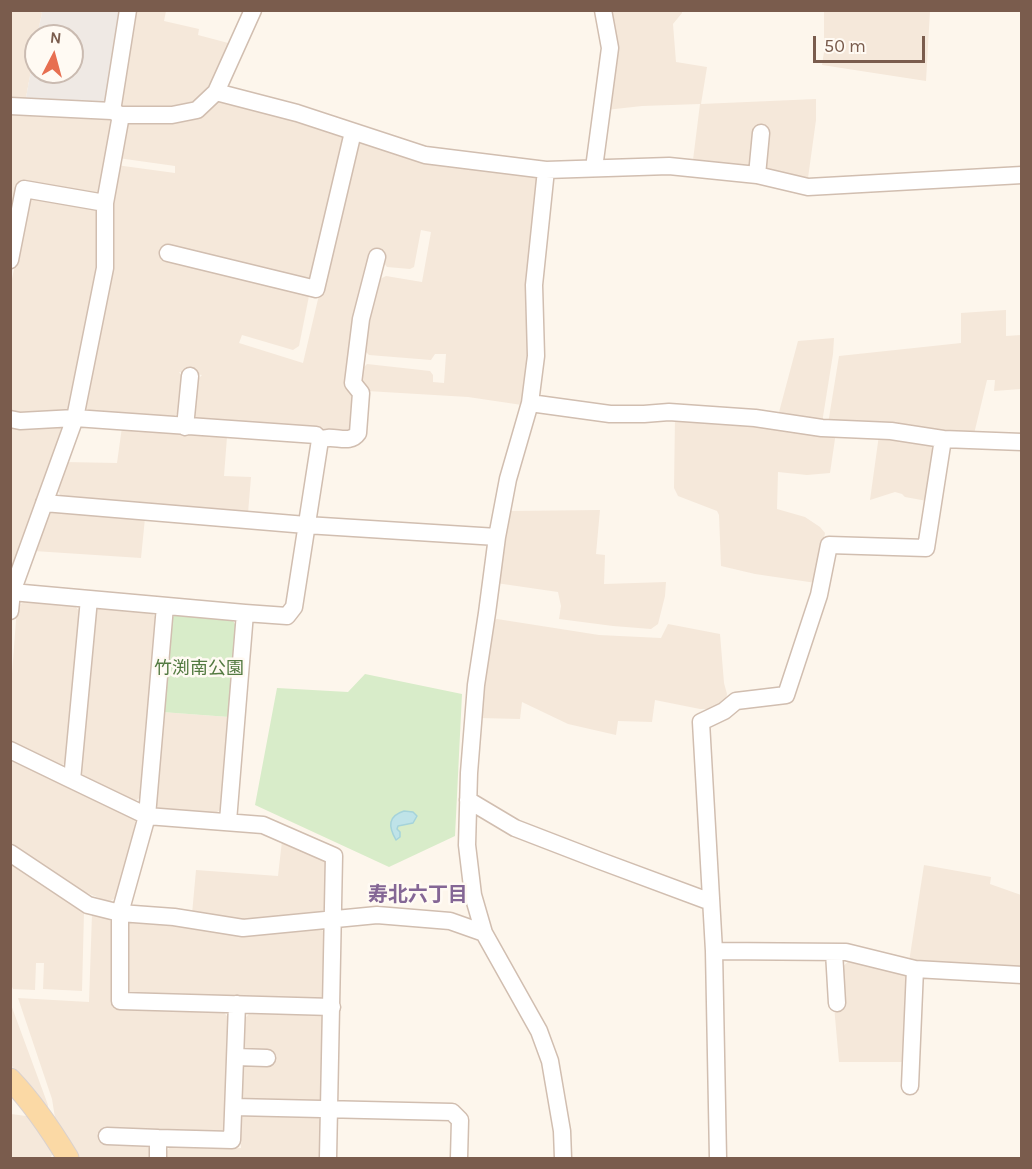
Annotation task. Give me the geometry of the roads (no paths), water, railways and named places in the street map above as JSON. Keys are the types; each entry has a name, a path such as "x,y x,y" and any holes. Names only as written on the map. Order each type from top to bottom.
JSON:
{"main road":[{"path":"10,1078 48,1125 68,1158"}],"street":[{"path":"10,612 12,592 75,418 105,268 105,203 128,10"},
{"path":"10,106 172,115 197,110 216,92 253,10"},
{"path":"594,168 610,48 603,10"},
{"path":"216,92 297,113 425,155 546,170 669,166 757,175 808,187 1022,175"},
{"path":"168,253 316,289 353,132"},
{"path":"757,175 761,133"},
{"path":"546,170 534,285 536,356 530,404 508,479 497,537 476,685 468,800 468,845 473,895 484,933 539,1031 550,1061 562,1131 563,1158"},
{"path":"10,260 24,189 105,203"},
{"path":"12,592 287,616 294,607 320,440 326,436 350,439 358,433 360,393 353,383 361,320 377,257"},
{"path":"184,427 189,376"},
{"path":"530,404 610,414 669,412 755,418 822,428 891,431 943,439 1022,441"},
{"path":"10,418 20,421 75,418 316,435 320,440"},
{"path":"718,1158 714,951 701,722 724,711 736,700 786,695 819,595 829,545 926,548 943,439"},
{"path":"44,502 306,525 497,537"},
{"path":"72,780 89,599"},
{"path":"165,606 147,816 120,913 120,1001 332,1007"},
{"path":"228,822 245,613"},
{"path":"10,750 147,816 263,825 334,856 328,1158"},
{"path":"468,800 516,828 711,902"},
{"path":"10,853 88,905 120,913 174,917 243,928 377,915 450,921 484,933"},
{"path":"714,951 846,952 915,969 1022,975"},
{"path":"834,952 837,1003"},
{"path":"910,1086 915,969"},
{"path":"107,1136 232,1140 237,1004"},
{"path":"236,1057 267,1058"},
{"path":"234,1107 452,1112 460,1120 459,1158"},
{"path":"158,1137 158,1158"}],"water":[{"path":"404,811 413,812 417,816 413,823 398,826 400,837 396,840 391,822 395,816"}],"district":[{"name":"寿北六丁目","path":"418,895"}],"park label":[{"name":"竹渕南公園","path":"199,669"}]}
